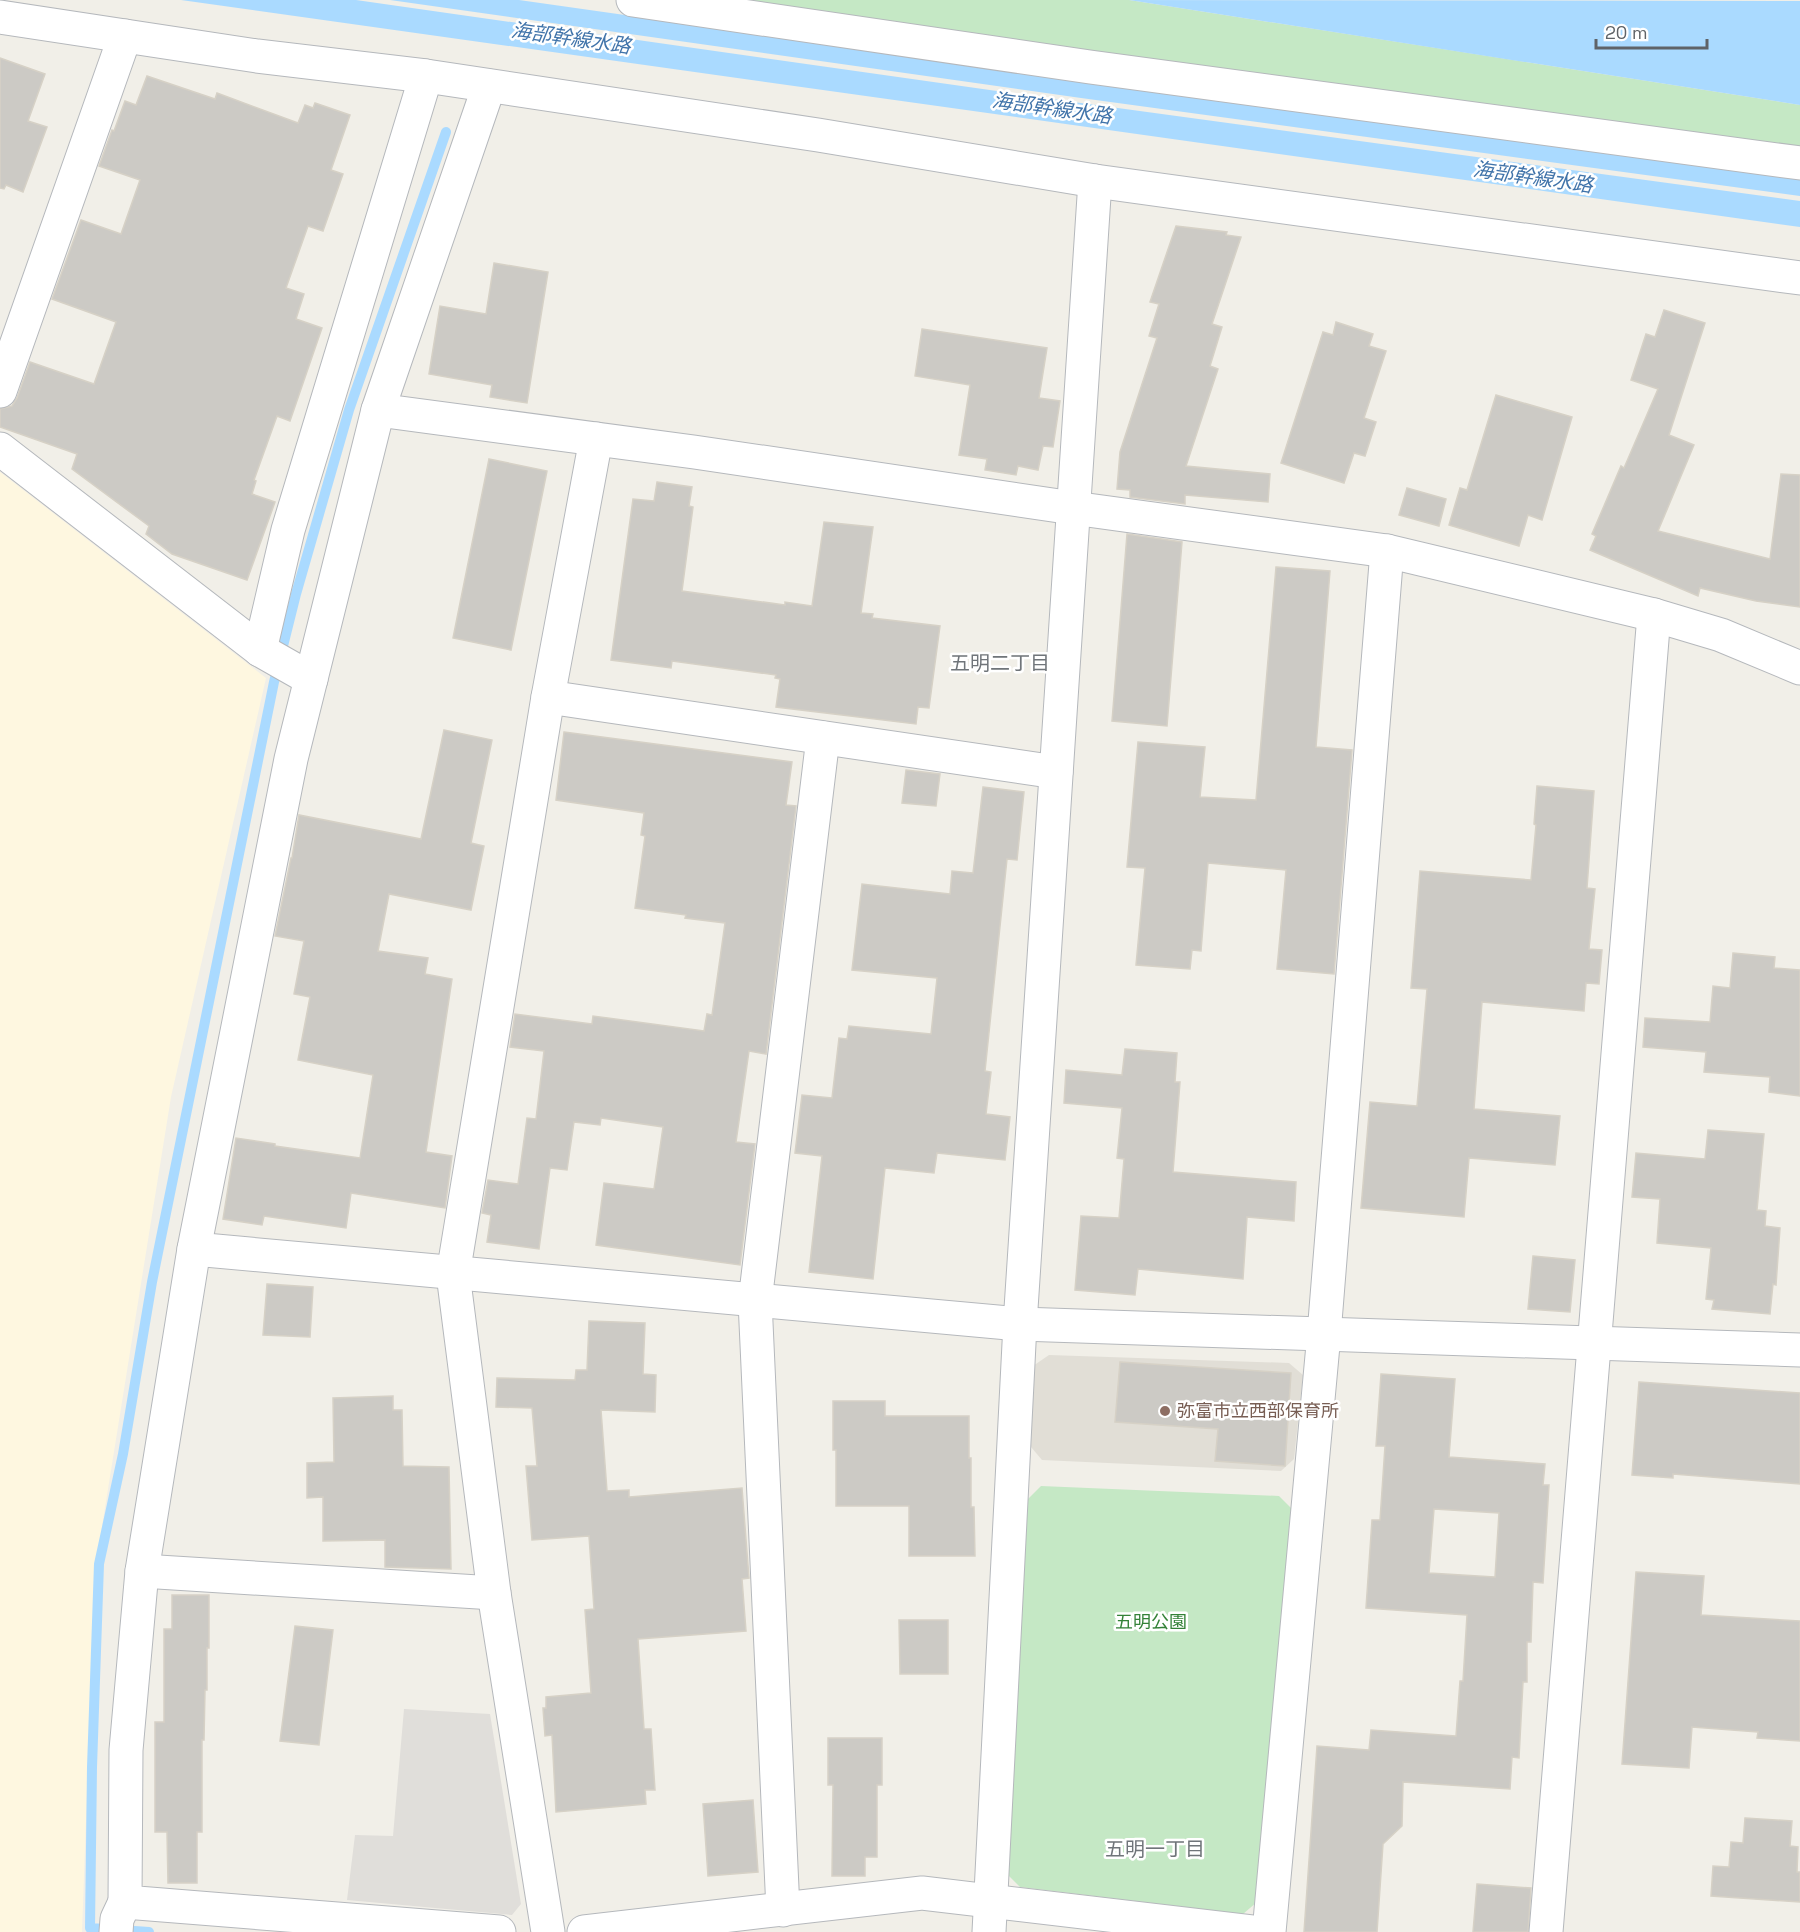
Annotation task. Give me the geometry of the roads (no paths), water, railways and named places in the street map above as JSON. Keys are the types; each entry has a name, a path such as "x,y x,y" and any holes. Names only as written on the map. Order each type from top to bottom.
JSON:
{"street":[{"path":"633,0 1090,67 1800,163"},
{"path":"0,17 257,56 426,76 818,135 1095,181 1800,278"},
{"path":"0,391 125,36"},
{"path":"426,76 288,530 284,664 291,759 194,1249 142,1571 126,1750 119,1918 499,1932"},
{"path":"284,664 378,410 489,86"},
{"path":"990,1916 1020,1324 1095,181"},
{"path":"378,410 1387,551 1653,615 1721,635 1800,668"},
{"path":"548,1932 494,1593 453,1274 548,697 596,439"},
{"path":"0,449 284,664"},
{"path":"1269,1932 1324,1334 1387,551"},
{"path":"1546,1932 1653,615"},
{"path":"548,697 1056,772"},
{"path":"764,1918 755,1301 823,738"},
{"path":"194,1249 1020,1324 1800,1350"},
{"path":"142,1571 494,1593"},
{"path":"584,1932 764,1918 922,1893 990,1916 1252,1932"}],"water":[{"name":"海部幹線水路","path":"181,0 356,0 1081,103 1800,201 1800,227"},
{"path":"390,0 519,0 1800,178 1800,196 1081,98"},
{"path":"1129,0 1800,1 1800,105 1199,11"}],"waterway":[{"path":"149,1932 90,1928 92,1767 99,1564 123,1454 152,1282 274,682 296,594 349,410 446,132"}],"place":[{"name":"弥富市立西部保育所","path":"1165,1411"}],"district":[{"name":"五明二丁目","path":"1000,663"},
{"name":"五明一丁目","path":"1155,1849"}],"park label":[{"name":"五明公園","path":"1151,1622"}]}
